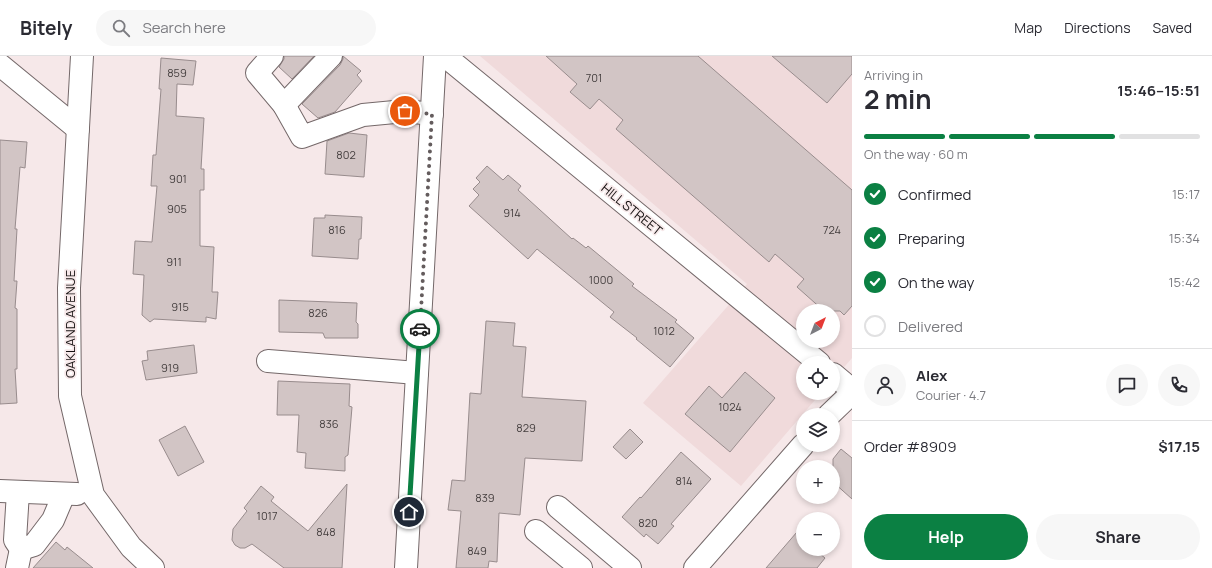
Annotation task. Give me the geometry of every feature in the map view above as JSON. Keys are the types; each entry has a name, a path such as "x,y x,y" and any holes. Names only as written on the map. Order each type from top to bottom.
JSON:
{"street":[{"name":"OAKLAND AVENUE","path":"82,56 69,288 70,396 93,495 131,547 153,568"},
{"path":"272,56 257,73 284,105 302,137 362,115 405,111 432,114"},
{"path":"284,105 331,56"},
{"path":"406,568 435,56"},
{"name":"HILL STREET","path":"445,56 810,356"},
{"path":"0,65 78,129"},
{"path":"268,361 418,373"},
{"path":"840,380 852,390"},
{"path":"836,408 852,393"},
{"path":"695,568 796,452"},
{"path":"19,559 9,491 93,495"},
{"path":"19,559 34,545 53,520 64,494"},
{"path":"558,507 630,568"},
{"path":"536,531 581,568"}],"shaded area":[{"path":"480,56 852,56 852,358 840,372 840,356 796,356 796,400 815,400 808,408 796,408 796,422 741,486 643,403 747,284"}],"building":[{"path":"284,56 314,56 292,79 279,67 284,59"},
{"path":"343,56 361,71 357,75 362,81 335,112 318,118 302,104 340,65"},
{"path":"546,56 698,56 852,190 852,306 844,315 840,311 840,304 816,304 797,287 804,279 775,254 769,262 616,129 623,120 599,99 590,109 570,92 577,84"},
{"path":"772,56 852,56 852,74 827,103"},
{"path":"161,58 196,61 193,85 177,84 176,116 204,118 201,169 204,169 204,190 200,190 200,246 214,247 212,292 218,292 216,319 206,317 206,322 154,319 150,322 142,315 144,275 133,274 135,241 152,242 157,186 151,186 153,155 156,155 161,89 159,89"},
{"path":"349,133 367,135 364,177 325,174 327,141"},
{"path":"0,140 27,142 25,168 20,167 15,229 17,229 14,281 17,281 15,308 17,309 17,369 15,369 17,403 0,404"},
{"path":"487,166 503,180 508,175 521,186 518,190 572,239 573,238 586,248 588,246 634,284 632,286 677,320 675,322 694,338 670,367 610,317 614,312 537,249 528,259 469,206 479,195 473,189 480,182 476,178"},
{"path":"325,215 362,217 358,259 312,256 314,218 325,218"},
{"path":"279,300 357,303 356,322 358,324 358,338 325,338 323,333 279,332"},
{"path":"486,321 515,323 513,346 526,347 522,397 586,401 582,461 525,458 520,515 499,513 497,562 489,561 488,568 456,568 461,511 448,510 452,480 465,481 470,393 481,394"},
{"path":"194,345 197,373 146,380 142,361 148,360 147,351"},
{"path":"745,372 775,398 730,452 685,414 709,386 722,398"},
{"path":"278,381 350,384 349,406 352,407 348,455 345,457 345,471 305,468 306,453 297,452 299,415 277,415"},
{"path":"185,426 204,462 178,476 159,440"},
{"path":"630,429 643,442 626,459 613,447"},
{"path":"841,449 852,458 852,499 840,488 840,460 833,460"},
{"path":"681,452 711,479 671,524 674,526 658,544 646,534 644,537 622,517 640,497 641,498"},
{"path":"347,484 342,568 284,568 252,544 245,548 240,548 235,545 232,540 233,529 247,511 244,508 261,486 274,497 271,501 308,531"},
{"path":"796,533 796,556 823,556 825,558 817,568 766,568"},
{"path":"56,542 65,550 67,547 93,568 33,568"}],"way so far":[{"path":"405,111 432,114 420,329"}],"route":[{"path":"409,512 420,329"}]}
